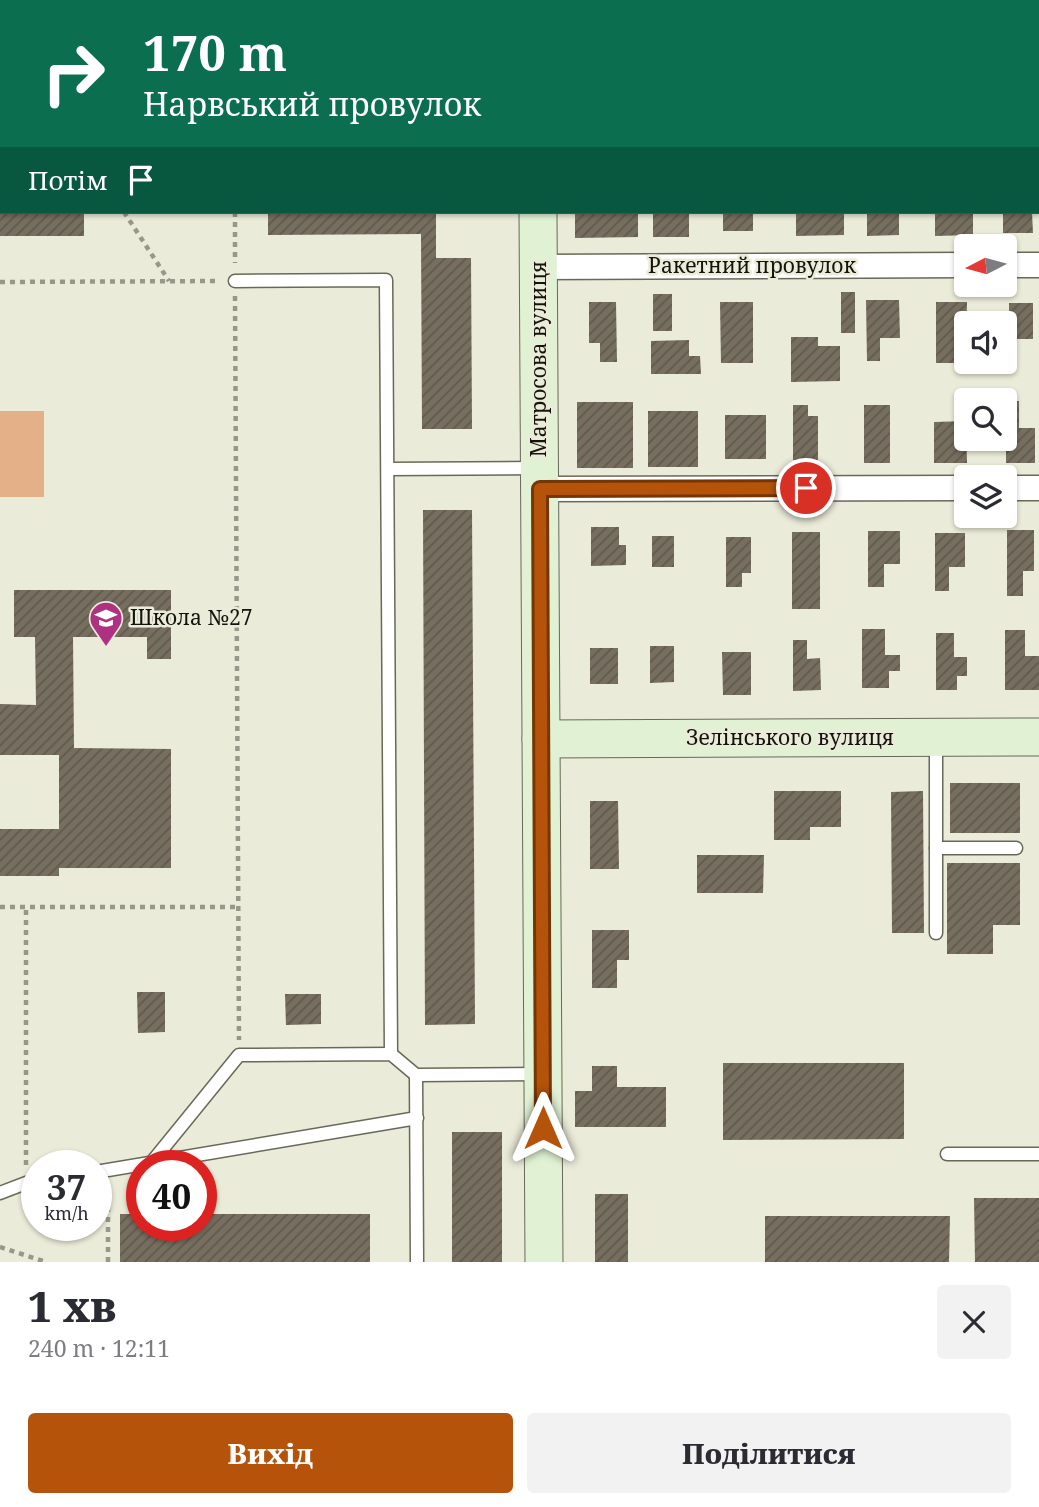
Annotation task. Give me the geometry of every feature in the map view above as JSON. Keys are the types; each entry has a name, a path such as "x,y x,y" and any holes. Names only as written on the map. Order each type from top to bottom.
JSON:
{"street":[{"name":"Матросова вулиця","path":"538,214 544,1262"},
{"name":"Ракетний провулок","path":"538,267 954,265"},
{"path":"1017,265 1039,265"},
{"path":"539,478 954,488"},
{"path":"1017,488 1039,488"},
{"name":"Зелінського вулиця","path":"541,739 1039,737"}],"lane":[{"path":"235,281 386,280 391,1054"},
{"path":"388,469 539,478"},
{"path":"936,738 936,933"},
{"path":"936,848 1016,848"},
{"path":"162,1150 239,1055 391,1054 416,1075 542,1074"},
{"path":"416,1075 417,1262"},
{"path":"217,1151 417,1118"},
{"path":"947,1154 1039,1154"},
{"path":"0,1193 21,1186"}],"path":[{"path":"125,214 169,281"},
{"path":"235,214 239,1055"},
{"path":"0,282 235,281"},
{"path":"0,906 238,907"},
{"path":"26,906 30,1150"},
{"path":"107,1241 108,1262"},
{"path":"0,1247 46,1262"}],"shaded area":[{"path":"0,411 44,411 44,497 0,497"}],"building":[{"path":"0,214 84,214 84,236 0,236"},
{"path":"268,214 436,214 436,258 471,258 472,429 422,429 421,234 268,235"},
{"path":"575,214 638,214 638,237 575,238"},
{"path":"653,214 689,214 689,237 653,237"},
{"path":"723,214 753,214 753,231 723,231"},
{"path":"796,214 844,214 844,235 796,236"},
{"path":"867,214 899,214 899,235 867,236"},
{"path":"935,214 973,214 973,234 935,236"},
{"path":"1003,214 1032,214 1033,233 1003,233"},
{"path":"841,292 855,292 855,333 841,333"},
{"path":"653,294 672,294 672,331 653,331"},
{"path":"866,300 899,300 900,338 880,338 880,361 867,361"},
{"path":"589,302 616,302 617,362 600,362 600,343 589,343"},
{"path":"720,302 753,302 753,363 721,363"},
{"path":"936,302 967,302 967,311 954,311 954,363 936,363"},
{"path":"1009,303 1033,303 1033,339 1017,339 1017,311 1009,311"},
{"path":"791,337 818,337 818,346 840,346 840,381 791,382"},
{"path":"689,340 689,356 700,356 701,374 651,374 651,341"},
{"path":"1019,401 1019,428 1035,428 1035,463 1006,463 1006,451 1017,451"},
{"path":"577,402 633,402 633,468 577,468"},
{"path":"793,405 808,405 808,416 818,416 818,460 793,460"},
{"path":"864,405 890,405 890,463 864,463"},
{"path":"648,411 698,411 698,467 648,467"},
{"path":"725,415 766,415 766,459 725,459"},
{"path":"954,421 954,451 967,451 967,463 934,463 934,422"},
{"path":"423,510 472,510 475,1024 425,1025"},
{"path":"591,527 619,527 619,545 626,545 626,565 591,566"},
{"path":"1007,530 1034,530 1034,571 1023,571 1023,596 1007,596"},
{"path":"868,531 900,531 900,564 884,564 884,587 868,587"},
{"path":"792,532 820,532 820,609 792,609"},
{"path":"935,533 965,533 965,567 949,567 949,591 935,591"},
{"path":"652,536 674,536 674,567 652,567"},
{"path":"726,537 751,537 751,573 742,573 742,587 726,587"},
{"path":"14,590 171,590 171,659 147,659 147,637 73,637 74,748 171,749 171,868 59,868 59,876 0,876 0,829 59,829 59,755 0,755 0,704 36,705 35,637 14,637"},
{"path":"862,629 885,629 885,655 900,655 900,671 889,671 889,688 862,688"},
{"path":"1005,630 1025,630 1025,656 1039,656 1039,690 1005,690"},
{"path":"936,633 954,633 954,657 967,657 967,676 957,676 957,690 936,690"},
{"path":"793,640 807,640 807,659 820,658 821,690 793,691"},
{"path":"650,646 674,646 674,682 650,683"},
{"path":"590,648 618,648 618,684 590,684"},
{"path":"722,652 751,652 751,695 723,695"},
{"path":"950,783 1020,783 1020,833 950,833"},
{"path":"774,791 841,791 841,827 810,827 810,840 774,840"},
{"path":"923,791 924,933 892,933 891,792"},
{"path":"590,801 618,801 619,869 590,869"},
{"path":"697,855 764,855 763,893 697,893"},
{"path":"947,863 1020,863 1020,925 993,925 993,954 947,954"},
{"path":"592,930 629,930 629,960 617,960 617,988 592,988"},
{"path":"137,992 165,992 165,1032 138,1033"},
{"path":"285,994 321,994 321,1024 286,1025"},
{"path":"723,1063 904,1063 904,1139 723,1140"},
{"path":"592,1066 617,1066 617,1087 666,1087 666,1127 575,1127 575,1091 592,1091"},
{"path":"452,1132 502,1132 502,1262 452,1262"},
{"path":"595,1194 628,1194 628,1262 595,1262"},
{"path":"974,1198 1039,1198 1039,1262 975,1262"},
{"path":"120,1214 126,1214 126,1241 217,1241 217,1214 370,1214 370,1262 120,1262"},
{"path":"765,1216 950,1216 949,1262 765,1262"}],"place":[{"name":"Школа №27","path":"106,648"}],"route":[{"path":"543,1128 540,489 806,488"}]}
